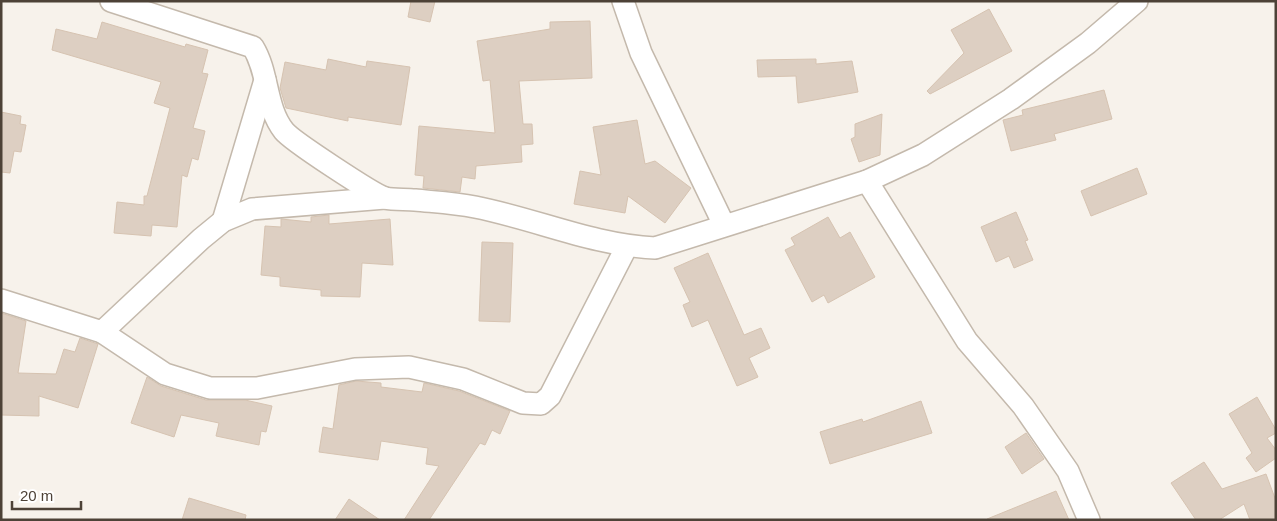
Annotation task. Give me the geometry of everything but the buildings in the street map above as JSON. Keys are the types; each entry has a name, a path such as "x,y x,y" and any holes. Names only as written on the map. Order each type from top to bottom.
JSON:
{"street":[{"path":"112,1 253,47 261,60 274,116 285,132 300,145 384,198"},
{"path":"623,1 641,53 724,225"},
{"path":"102,332 201,239 223,221 252,209 384,198 452,203 510,214 627,246 655,248 867,181 922,155 1011,99 1088,43 1137,1"},
{"path":"223,221 265,80"},
{"path":"867,181 967,341 1023,406 1068,470 1089,520"},
{"path":"1,300 102,332 165,374 210,388 257,388 356,369 409,367 463,379 523,403 541,404 550,396 627,246"}]}
